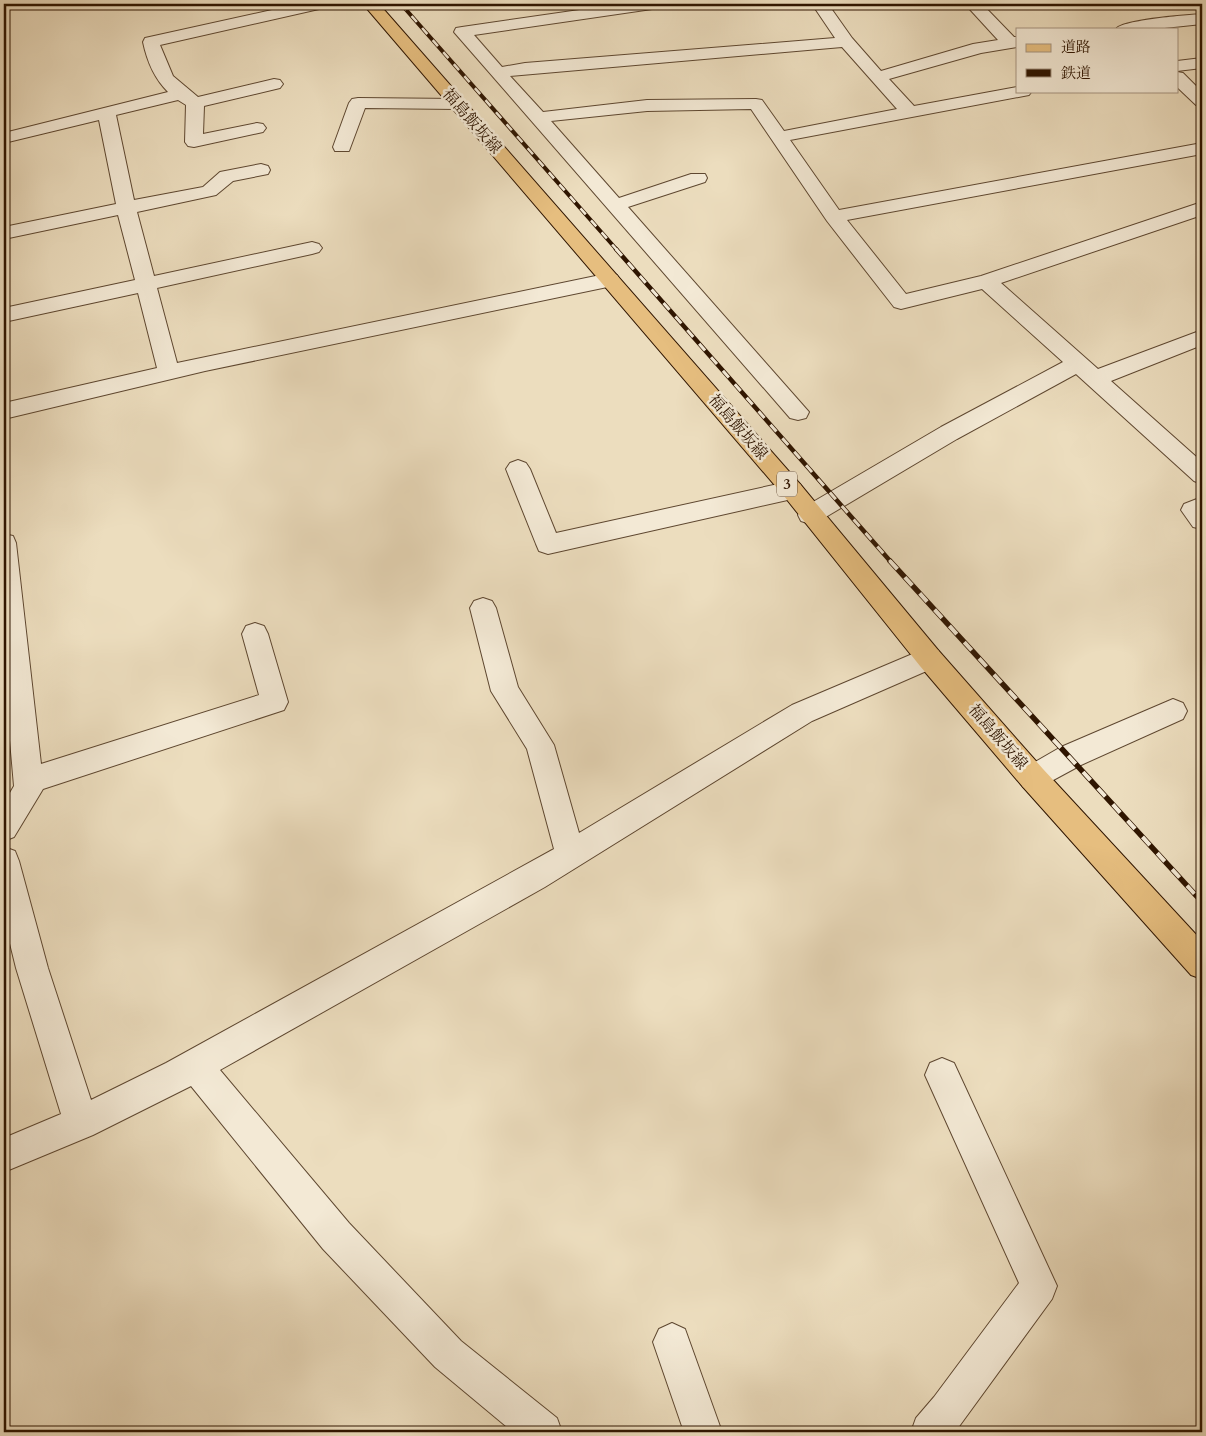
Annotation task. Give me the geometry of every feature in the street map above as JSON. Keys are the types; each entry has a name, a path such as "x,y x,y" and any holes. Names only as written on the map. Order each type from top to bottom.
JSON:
{"main road":[{"name":"福島飯坂線","path":"371,4 792,490 810,515 929,658 1033,778 1202,964"}],"street":[{"path":"257,128 194,142 188,99 171,87 155,60 151,42 319,4"},
{"path":"652,4 603,7 462,32 798,412"},
{"path":"820,4 846,42 910,112"},
{"path":"973,4 1014,42"},
{"path":"1130,28 1172,21 1202,19"},
{"path":"498,73 525,68 846,42"},
{"path":"878,77 979,48 1014,42"},
{"path":"1178,66 1202,63"},
{"path":"1178,78 1202,101"},
{"path":"4,138 107,113 274,84"},
{"path":"779,137 1018,92"},
{"path":"342,147 358,103 457,104"},
{"path":"539,118 582,111 671,103 756,104 834,217 901,302 986,281 1118,238 1202,208"},
{"path":"107,113 126,208 169,373"},
{"path":"834,217 1202,148"},
{"path":"4,233 209,191 227,176 261,170"},
{"path":"616,205 698,178"},
{"path":"4,315 312,248"},
{"path":"4,411 169,373 610,280"},
{"path":"986,281 1202,476"},
{"path":"1096,379 1202,337"},
{"path":"810,515 950,433 1078,364"},
{"path":"518,469 548,544 792,490"},
{"path":"1202,506 1193,510 1202,520"},
{"path":"4,543 29,788 4,828"},
{"path":"483,608 506,691 540,745 570,854"},
{"path":"28,780 274,702 255,634"},
{"path":"4,1155 80,1123 196,1066 570,854 802,713 929,658"},
{"path":"1033,778 1071,756 1173,711"},
{"path":"4,861 32,968 80,1123"},
{"path":"196,1066 336,1236 434,1340 448,1354 543,1432"},
{"path":"930,1432 948,1411 1038,1286 942,1075"},
{"path":"672,1342 703,1432"}],"railway":[{"path":"401,4 617,250"},
{"path":"616,249 891,562"},
{"path":"890,561 1202,902"}]}
